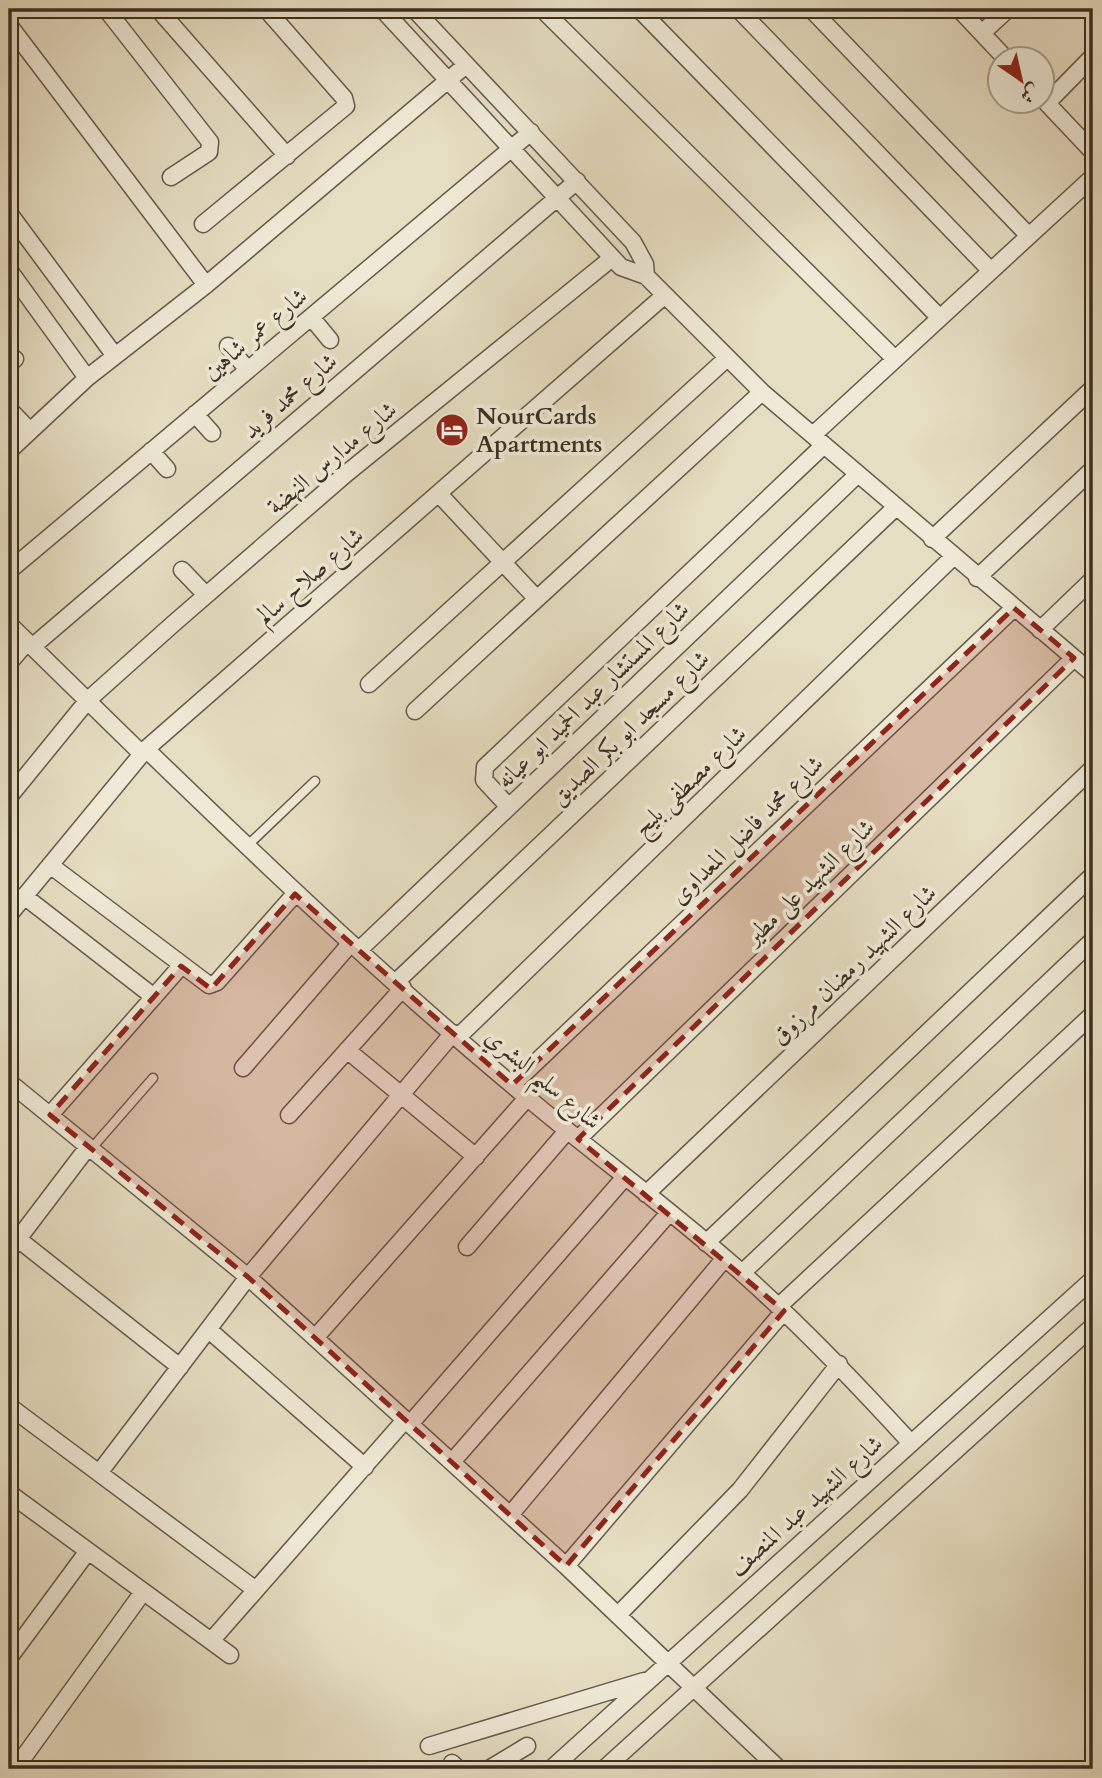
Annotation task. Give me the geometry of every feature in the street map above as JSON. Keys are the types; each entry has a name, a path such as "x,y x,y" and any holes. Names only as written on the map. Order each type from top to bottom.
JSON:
{"street":[{"path":"106,9 210,142 208,152 170,177"},
{"path":"158,9 287,156"},
{"path":"203,224 344,109 346,100 266,9"},
{"path":"382,9 612,258 633,274 646,276"},
{"path":"414,9 641,252 646,276 726,359 953,558 1093,674"},
{"path":"542,9 895,359"},
{"path":"639,9 940,318"},
{"path":"738,9 991,271"},
{"path":"811,9 1029,236"},
{"path":"959,9 994,46"},
{"path":"982,33 1008,9"},
{"path":"9,25 206,285"},
{"path":"1056,90 1093,56"},
{"path":"9,451 87,378 206,285 466,65"},
{"path":"1056,112 1093,152"},
{"name":"شارع عمر شاهين","path":"9,572 531,132"},
{"path":"509,807 484,780 485,767 818,440 895,359 1093,177"},
{"name":"شارع محمد فريد","path":"9,663 577,181"},
{"path":"9,213 114,356"},
{"name":"شارع مدارس النهضة","path":"9,797 88,700 348,473 612,258"},
{"path":"9,270 87,378"},
{"name":"شارع صلاح سالم","path":"9,915 144,752 665,295"},
{"path":"311,317 330,340"},
{"path":"228,346 248,370"},
{"path":"369,684 726,359"},
{"path":"932,539 1093,388"},
{"path":"415,711 762,392"},
{"path":"9,409 30,431"},
{"path":"195,414 212,433"},
{"path":"151,451 167,469"},
{"path":"977,578 1093,469"},
{"name":"شارع المستشار عبد الحميد ابو عيانه","path":"243,1068 355,946 509,807 858,474"},
{"path":"439,494 537,599"},
{"name":"شارع مسجد ابو بكر الصديق","path":"289,1115 347,1050 399,985 896,507"},
{"name":"شارع مصطفى بليح","path":"99,1474 248,1277 400,1094 455,1035 953,558"},
{"path":"182,570 206,595"},
{"path":"1041,630 1093,579"},
{"name":"شارع محمد فاضل المعداوى","path":"512,1085 1014,608"},
{"name":"شارع سليم البشري","path":"9,625 295,894 527,1098 742,1273 839,1364 910,1442"},
{"name":"شارع الشهيد على مطير","path":"467,1247 572,1135 1074,658"},
{"name":"شارع الشهيد رمضان مرزوق","path":"646,1195 1093,768"},
{"path":"50,865 206,985 217,982 295,894"},
{"path":"706,1243 1093,875"},
{"path":"24,896 154,997"},
{"path":"742,1273 1093,940"},
{"path":"50,1115 181,966"},
{"path":"566,1566 781,1309 1093,1014"},
{"path":"347,1050 476,1157"},
{"path":"9,1082 248,1277 566,1566 779,1769"},
{"path":"315,1338 527,1098"},
{"path":"89,1148 13,1245 180,1367"},
{"path":"211,1642 625,1177"},
{"path":"452,1462 668,1213"},
{"path":"510,1515 725,1258"},
{"name":"شارع الشهيد عبد المنصف","path":"551,1769 1093,1279"},
{"path":"604,1769 1093,1326"},
{"path":"209,1330 365,1467"},
{"path":"618,1615 740,1490 839,1364"},
{"path":"9,1406 256,1590"},
{"path":"9,1493 230,1655"},
{"path":"9,1658 88,1551"},
{"path":"15,1769 143,1592"},
{"path":"429,1746 648,1680"},
{"path":"489,1769 527,1746"}],"lane":[{"path":"247,846 314,781"},
{"path":"89,1148 153,1078"}],"highlighted area":[{"path":"1014,608 1074,658 578,1139 784,1311 566,1566 248,1277 50,1115 181,966 211,989 295,894 512,1085"}],"place":[{"name":"NourCards Apartments","path":"452,430"}]}
